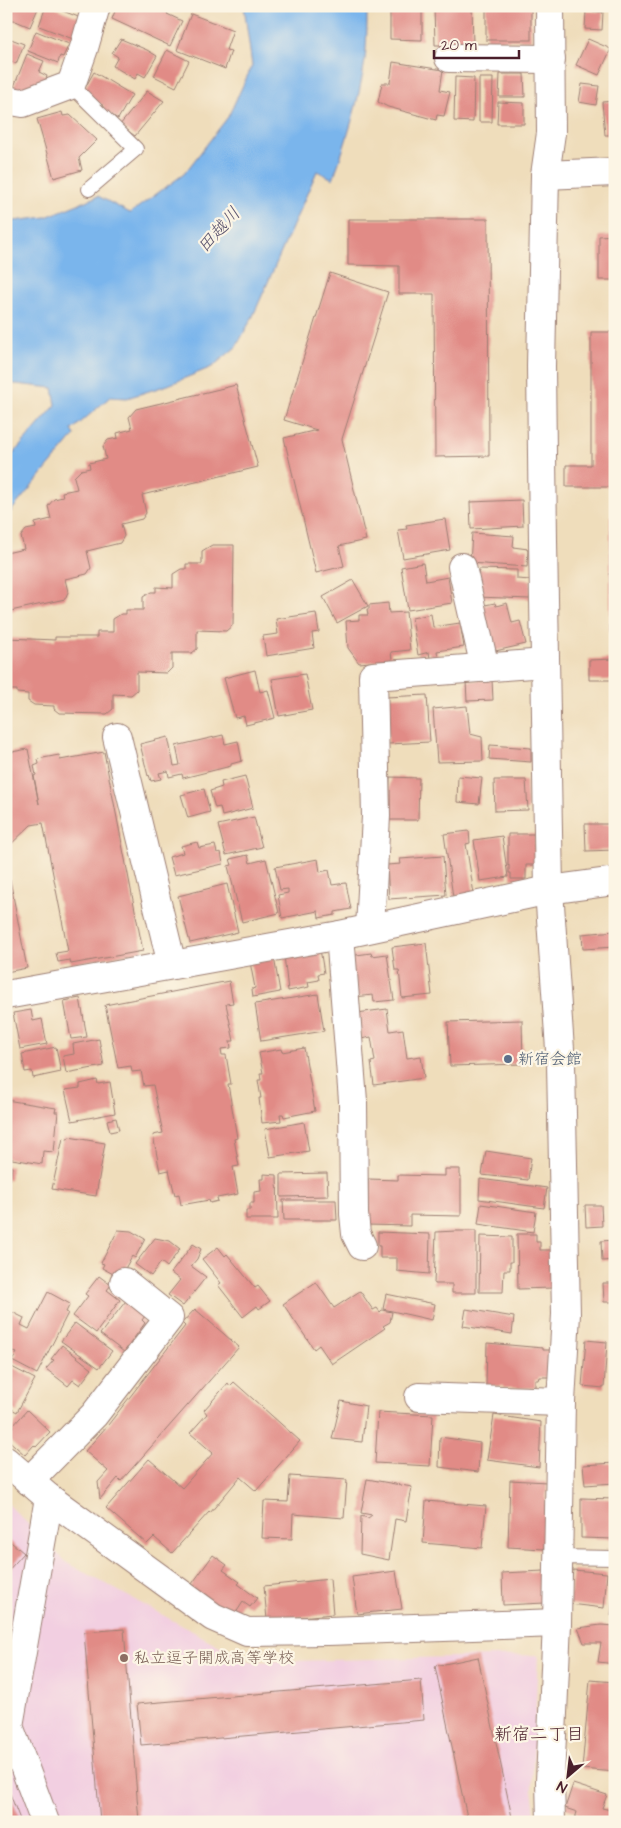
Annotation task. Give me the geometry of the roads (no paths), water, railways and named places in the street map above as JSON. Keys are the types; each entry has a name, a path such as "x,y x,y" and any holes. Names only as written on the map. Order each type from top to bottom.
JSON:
{"street":[{"path":"6,100 23,103 71,85 96,6"},
{"path":"550,6 551,134 545,175 541,366 549,890 561,1064 566,1314 561,1402 557,1623 550,1781 551,1822"},
{"path":"449,58 551,59"},
{"path":"545,175 615,172"},
{"path":"462,567 485,668"},
{"path":"370,928 376,816 373,676 546,663"},
{"path":"117,737 172,965"},
{"path":"6,995 340,935 549,890 615,882"},
{"path":"340,935 353,1101 354,1214 356,1234 362,1246"},
{"path":"29,1481 94,1415 169,1318 124,1282"},
{"path":"419,1396 561,1402"},
{"path":"6,1461 49,1498 213,1618 248,1632 557,1623"},
{"path":"46,1822 9,1726 49,1498"}],"lane":[{"path":"71,85 136,148 89,189"},
{"path":"558,1557 615,1558"}],"water":[{"name":"田越川","path":"244,6 367,6 365,60 352,120 333,179 317,171 253,316 236,347 212,367 168,385 127,398 110,397 72,430 75,435 6,517 6,462 56,405 53,388 6,383 6,222 46,217 98,196 130,213 184,174 228,117 252,66"}],"place":[{"name":"新宿会館","path":"508,1059"},
{"name":"私立逗子開成高等学校","path":"124,1658"}],"district":[{"name":"新宿二丁目","path":"539,1734"}]}
